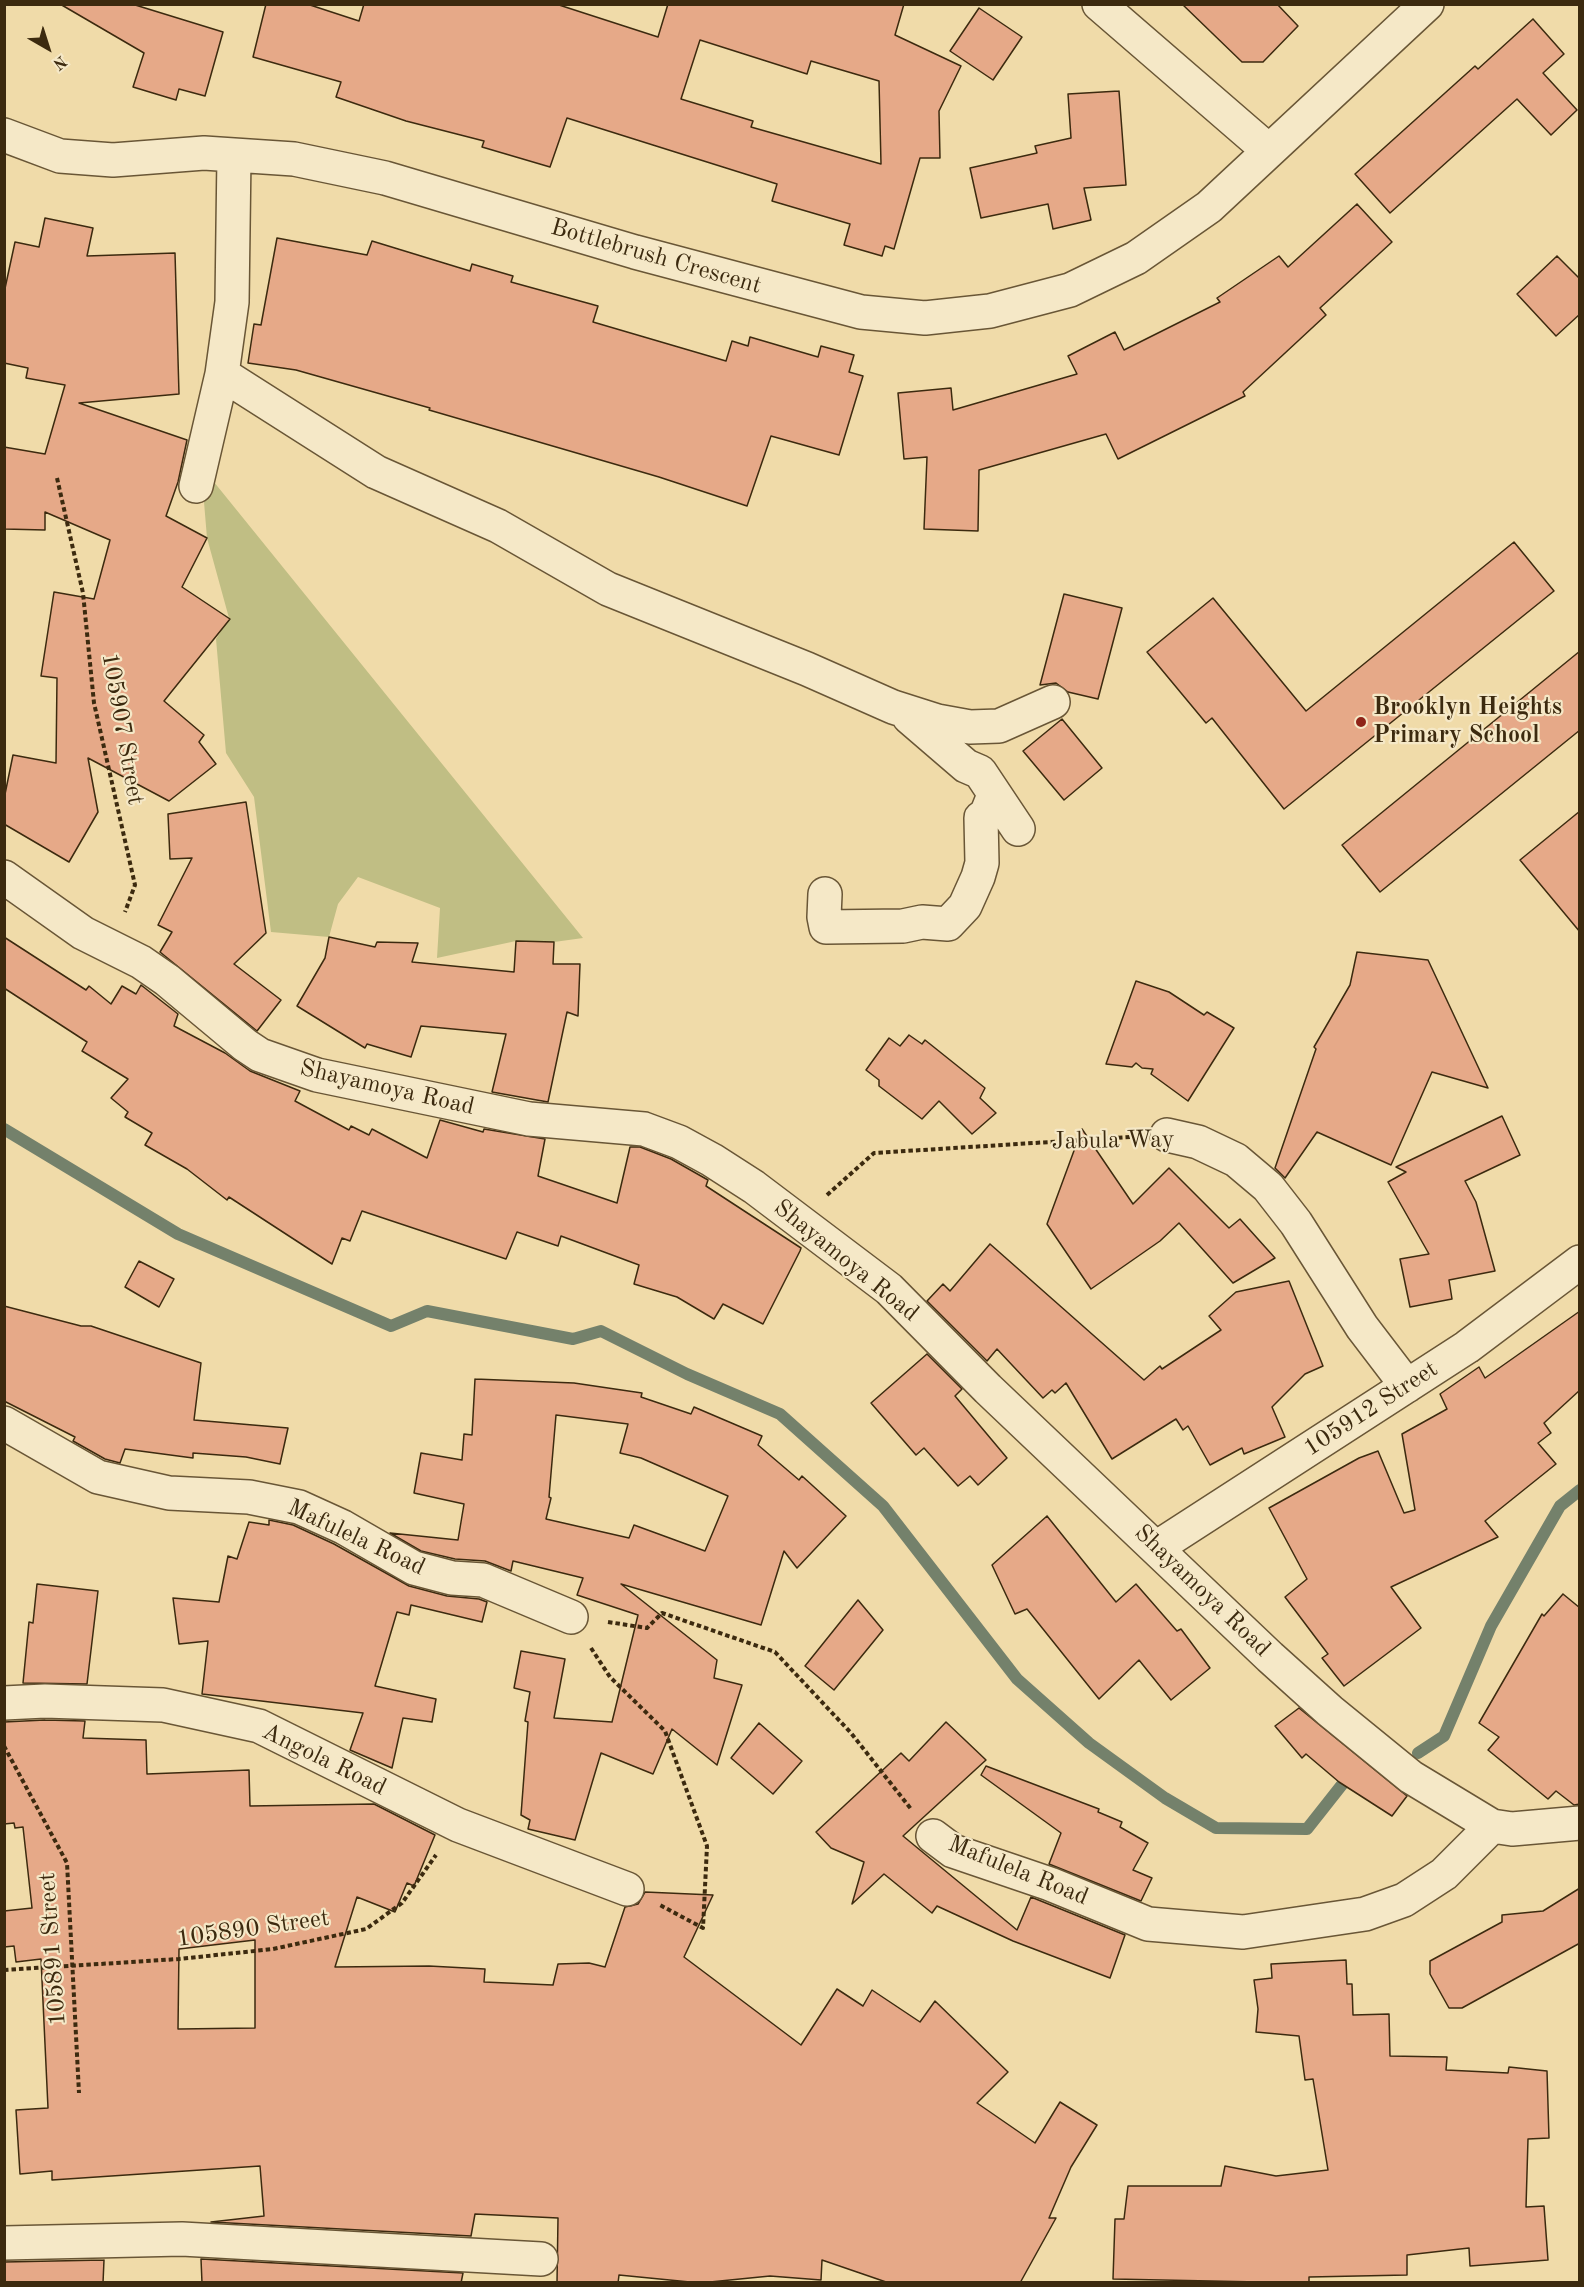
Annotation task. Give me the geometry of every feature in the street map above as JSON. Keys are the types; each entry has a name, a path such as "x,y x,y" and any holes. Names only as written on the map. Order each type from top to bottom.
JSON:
{"street":[{"path":"1099,4 1269,151"},
{"name":"Bottlebrush Crescent","path":"4,135 60,156 113,160 204,153 294,159 385,178 757,285 861,312 925,318 990,310 1070,291 1136,258 1209,207 1427,4"},
{"path":"196,486 222,374 232,302 234,155"},
{"path":"222,374 376,472 498,526 608,589 807,669 847,689 895,708 938,721 970,727 999,726 1053,702"},
{"path":"895,708 929,732 966,766 980,772 994,795 1014,819 1018,829"},
{"path":"836,901 824,917 826,927 908,925 922,922 948,924 965,906 982,863 981,818 986,815 994,795"},
{"name":"Shayamoya Road","path":"4,877 82,933 113,947 167,980 245,1045 274,1060 317,1075 529,1119 644,1129 679,1142 712,1160 754,1186 889,1289 988,1389 1270,1657 1372,1746 1412,1777 1492,1826 1512,1829 1580,1823"},
{"name":"Jabula Way","path":"1167,1135 1198,1142 1236,1160 1268,1186 1296,1223 1362,1327 1407,1386"},
{"name":"105912 Street","path":"1156,1548 1467,1347 1580,1262"},
{"name":"Mafulela Road","path":"4,1423 98,1477 170,1493 249,1497 299,1507 343,1527 414,1568 452,1578 483,1580 571,1617"},
{"name":"Angola Road","path":"4,1704 45,1701 163,1705 259,1726 458,1824 627,1889"},
{"name":"Mafulela Road","path":"933,1836 953,1851 1050,1884 1148,1924 1243,1932 1365,1914 1404,1900 1444,1875 1492,1826"},
{"path":"4,2243 182,2239 541,2259"}],"path":[{"name":"105907 Street","path":"57,478 83,593 94,703 135,885 113,947"},
{"name":"Jabula Way","path":"799,1220 874,1152 1167,1135"},
{"name":"Mafulela Road","path":"571,1617 647,1628 662,1613 775,1652 851,1733 933,1836"},
{"path":"571,1617 610,1677 665,1731 707,1846 703,1928 627,1889"},
{"name":"105891 Street","path":"4,1746 67,1863 79,2093"},
{"name":"105890 Street","path":"4,1970 179,1959 273,1949 366,1929 402,1903 458,1824"}],"shaded area":[{"path":"201,466 583,938 554,942 516,941 437,958 440,908 358,877 338,904 329,937 271,932 254,797 226,753 216,639 229,618 207,538"}],"building":[{"path":"60,4 132,4 223,32 205,96 179,89 176,100 133,87 144,53"},
{"path":"266,4 307,4 359,21 364,4 556,4 658,37 668,4 904,4 895,35 961,66 939,111 940,158 920,158 894,249 885,246 882,256 844,245 850,224 772,201 777,184 567,118 550,167 482,147 484,141 406,121 336,97 341,82 253,57","holes":["700,40 807,74 811,61 879,81 881,164 751,127 753,121 681,99"]},
{"path":"1182,4 1277,4 1298,26 1263,62 1242,62"},
{"path":"979,8 1022,37 993,80 950,51"},
{"path":"1533,19 1564,54 1543,73 1577,110 1551,135 1517,99 1390,213 1355,174 1475,66 1478,69"},
{"path":"1119,91 1126,185 1084,188 1091,220 1053,229 1048,204 981,218 970,168 1037,153 1035,146 1071,138 1068,94"},
{"path":"1357,204 1392,242 1320,308 1326,315 1243,392 1245,396 1118,459 1106,434 979,470 978,531 924,529 927,457 904,459 898,393 951,388 953,410 1077,374 1068,356 1115,332 1124,350 1220,302 1217,298 1279,256 1288,267"},
{"path":"45,218 93,228 87,256 175,253 179,394 79,403 187,440 178,482 166,516 207,538 182,587 230,619 164,701 204,735 199,742 216,764 169,801 88,758 98,812 69,862 4,824 4,799 13,755 56,763 57,678 41,676 54,592 94,599 110,540 45,512 45,530 4,529 4,447 45,454 65,385 26,378 28,368 4,363 4,293 15,242 39,247"},
{"path":"277,238 367,255 372,241 470,271 472,264 513,276 511,282 598,306 593,322 726,361 732,341 748,346 750,337 818,357 821,346 854,355 849,372 863,376 839,455 771,436 747,506 659,477 429,410 430,408 296,370 248,363 254,324 261,325"},
{"path":"1557,256 1580,279 1580,314 1556,336 1517,294"},
{"path":"1514,542 1554,591 1284,809 1212,718 1206,723 1147,652 1213,598 1306,711"},
{"path":"1064,594 1122,608 1098,699 1068,692 1056,683 1040,685"},
{"path":"1580,651 1580,730 1380,892 1342,845"},
{"path":"1062,719 1102,768 1064,800 1023,751"},
{"path":"246,802 266,933 234,964 281,1000 257,1031 160,952 172,932 158,925 192,858 170,859 168,814"},
{"path":"1580,811 1580,932 1520,860"},
{"path":"4,937 86,990 89,986 111,1004 122,986 136,994 141,985 178,1014 174,1026 225,1053 250,1071 300,1091 295,1101 349,1130 351,1126 369,1135 372,1129 427,1158 440,1120 483,1132 484,1129 545,1139 538,1176 617,1203 630,1147 640,1147 671,1159 708,1180 706,1186 801,1248 800,1251 763,1324 723,1304 714,1319 677,1297 634,1284 639,1265 561,1236 558,1246 517,1232 506,1259 362,1211 350,1241 342,1238 332,1264 229,1197 227,1200 187,1169 145,1145 152,1133 125,1117 128,1112 111,1098 128,1079 82,1051 87,1042 4,988"},
{"path":"329,937 375,947 377,942 418,943 412,962 514,972 516,941 554,942 553,964 580,964 578,1016 567,1012 548,1102 492,1092 506,1034 421,1026 411,1057 367,1044 365,1048 297,1006 325,958"},
{"path":"1357,952 1428,960 1488,1088 1432,1072 1391,1165 1317,1132 1285,1178 1275,1168 1316,1049 1314,1047 1350,985"},
{"path":"1136,981 1169,992 1204,1015 1207,1012 1234,1028 1188,1101 1151,1074 1153,1069 1142,1068 1136,1063 1132,1067 1106,1064"},
{"path":"909,1035 922,1044 925,1040 985,1088 980,1098 996,1113 972,1134 939,1101 922,1119 879,1086 879,1080 866,1070 889,1038 900,1046"},
{"path":"1502,1116 1520,1155 1465,1181 1476,1202 1495,1271 1449,1280 1452,1299 1410,1307 1400,1259 1429,1254 1388,1182 1406,1172 1396,1167"},
{"path":"1082,1129 1133,1204 1169,1168 1229,1228 1240,1219 1275,1258 1233,1283 1179,1223 1160,1241 1091,1289 1047,1224"},
{"path":"990,1244 1144,1380 1160,1366 1162,1369 1221,1330 1209,1316 1236,1292 1289,1281 1323,1366 1305,1374 1272,1407 1285,1437 1244,1454 1242,1448 1210,1465 1188,1426 1183,1430 1176,1419 1112,1459 1066,1383 1055,1393 1052,1390 1043,1398 997,1349 987,1361 927,1301 943,1284 950,1291"},
{"path":"139,1261 174,1279 159,1307 125,1287"},
{"path":"4,1306 81,1326 91,1326 201,1363 194,1420 288,1428 280,1464 246,1457 193,1453 193,1458 125,1449 120,1463 105,1459 73,1441 75,1437 4,1401"},
{"path":"1580,1311 1580,1390 1544,1423 1551,1433 1538,1443 1556,1464 1485,1521 1498,1537 1391,1587 1421,1628 1344,1686 1322,1658 1328,1654 1285,1597 1307,1579 1269,1508 1359,1458 1378,1451 1404,1513 1415,1510 1402,1434 1447,1409 1440,1394 1479,1367 1485,1378"},
{"path":"927,1354 962,1389 955,1396 1007,1458 978,1485 970,1476 958,1486 924,1448 916,1455 871,1403"},
{"path":"475,1379 574,1383 642,1393 641,1397 691,1414 694,1407 762,1436 758,1445 799,1480 802,1476 846,1516 797,1568 784,1551 761,1625 621,1584 717,1660 714,1678 742,1685 717,1765 672,1729 653,1774 601,1753 575,1840 528,1829 530,1820 521,1815 528,1722 525,1721 530,1692 514,1688 521,1651 565,1659 554,1718 612,1722 638,1615 577,1595 583,1578 513,1561 511,1571 485,1561 455,1559 421,1551 390,1533 458,1540 464,1504 414,1493 421,1453 462,1460 464,1434 472,1435","holes":["556,1415 628,1424 620,1453 641,1458 728,1496 705,1551 634,1525 629,1538 546,1519 551,1498 549,1497"]},
{"path":"1047,1516 1116,1602 1136,1584 1177,1631 1181,1629 1210,1668 1171,1700 1139,1660 1099,1699 1027,1609 1015,1614 992,1565"},
{"path":"269,1520 293,1525 334,1544 409,1586 447,1596 487,1602 482,1622 411,1605 409,1615 397,1612 375,1686 436,1699 432,1722 403,1718 392,1768 350,1750 363,1713 202,1694 208,1641 179,1644 173,1598 219,1602 228,1556 237,1559 249,1522 269,1525"},
{"path":"37,1584 98,1591 87,1684 23,1683 29,1622 33,1623"},
{"path":"1563,1594 1580,1608 1580,1804 1574,1805 1556,1791 1548,1799 1488,1750 1499,1737 1479,1723 1542,1614 1544,1616"},
{"path":"858,1600 883,1630 834,1690 805,1666"},
{"path":"1299,1708 1407,1796 1392,1816 1339,1782 1306,1754 1302,1758 1275,1726"},
{"path":"85,1721 83,1738 146,1740 147,1774 249,1770 250,1806 374,1804 435,1835 414,1886 407,1883 395,1912 357,1897 335,1967 429,1966 485,1969 484,1982 553,1985 558,1964 589,1963 605,1967 625,1907 638,1904 645,1892 713,1895 684,1957 801,2045 837,1989 863,2006 872,1990 920,2022 935,2001 1008,2072 977,2103 1035,2143 1060,2102 1097,2125 1071,2167 1049,2218 1056,2218 1020,2283 889,2283 822,2260 821,2280 770,2276 700,2283 619,2275 618,2283 557,2283 558,2218 475,2214 471,2236 211,2222 264,2216 260,2166 52,2180 52,2171 20,2174 16,2110 48,2108 41,1959 16,1962 14,1946 4,1947 4,1911 32,1908 23,1827 15,1828 14,1823 4,1824 4,1722","holes":["255,1940 255,2028 178,2029 179,1949"]},
{"path":"946,1722 986,1760 903,1836 1017,1930 1031,1897 1125,1935 1110,1978 1013,1941 937,1906 932,1913 884,1874 852,1904 864,1862 831,1848 816,1832 901,1753 909,1761"},
{"path":"759,1723 802,1761 773,1794 731,1758"},
{"path":"986,1766 1099,1809 1098,1812 1122,1822 1120,1827 1148,1843 1133,1870 1152,1878 1141,1901 1049,1864 1061,1833 981,1775"},
{"path":"1580,1888 1580,1943 1462,2008 1449,2008 1430,1974 1430,1961 1502,1922 1502,1915 1543,1911"},
{"path":"1346,1960 1347,1984 1352,1984 1353,2015 1389,2014 1390,2056 1447,2057 1446,2070 1508,2073 1509,2067 1547,2071 1549,2138 1528,2139 1526,2207 1544,2206 1548,2260 1470,2266 1469,2248 1407,2255 1407,2275 1309,2277 1309,2283 1113,2279 1115,2219 1124,2219 1128,2186 1221,2186 1225,2166 1276,2176 1328,2170 1313,2079 1305,2080 1299,2036 1256,2032 1258,2009 1254,1980 1272,1978 1271,1964"},
{"path":"201,2259 463,2273 461,2283 202,2283"},
{"path":"104,2260 103,2283 4,2283 4,2262"}],"waterway":[{"path":"4,1129 178,1234 391,1326 427,1311 573,1339 601,1331 687,1374 780,1414 883,1506 1017,1679 1089,1743 1165,1798 1216,1828 1307,1829 1352,1772"},
{"path":"1418,1753 1444,1736 1491,1626 1560,1506 1580,1490"}],"place":[{"name":"Brooklyn Heights Primary School","path":"1361,722"}]}
